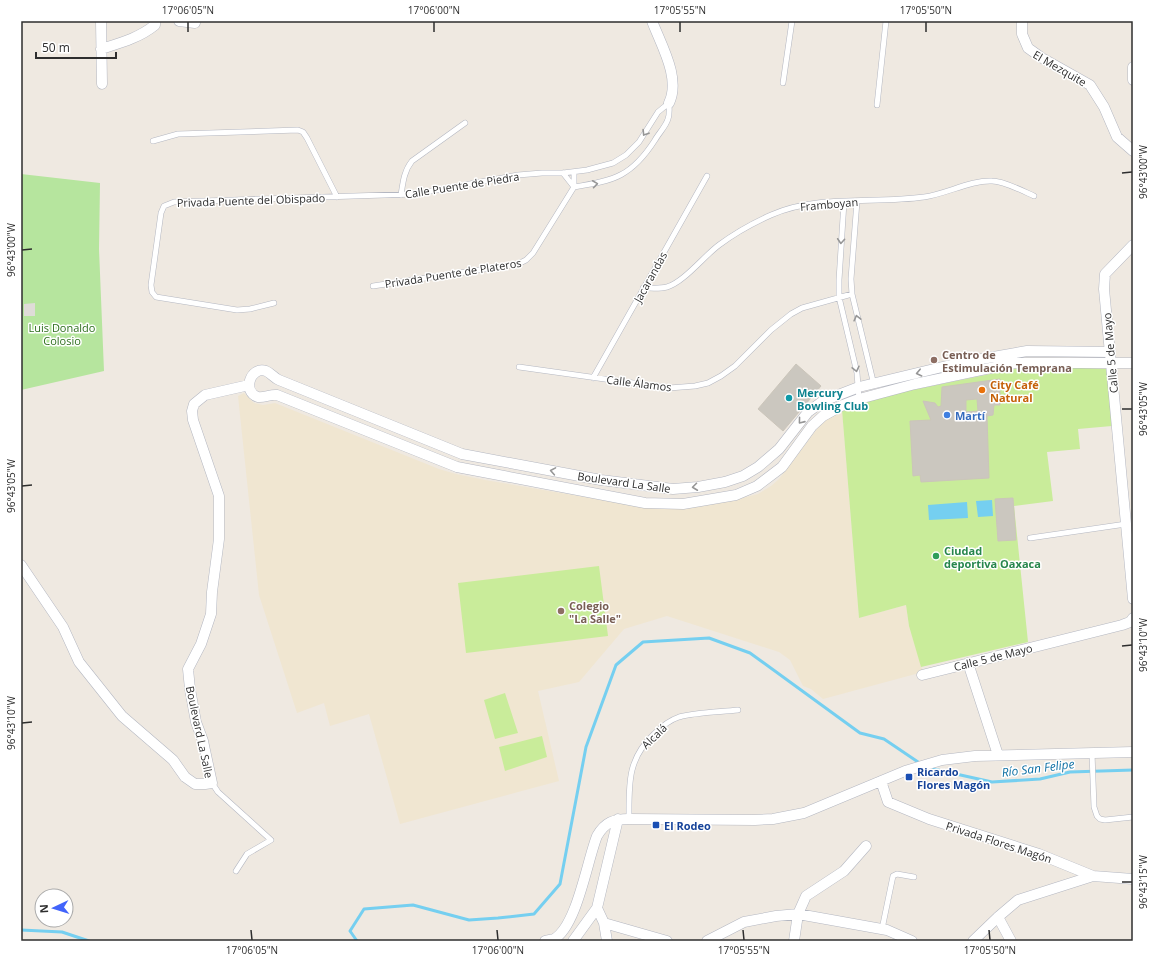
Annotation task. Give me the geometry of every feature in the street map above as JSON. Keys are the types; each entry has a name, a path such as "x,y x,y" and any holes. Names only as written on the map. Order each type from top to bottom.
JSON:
{"street":[{"path":"101,21 102,84"},
{"path":"101,49 129,40 147,32 155,25 156,21"},
{"path":"179,21 195,24"},
{"path":"652,21 668,61 674,82 674,92 670,103"},
{"name":"El Mezquite","path":"1022,21 1022,34 1028,48 1042,58 1090,84 1104,107 1117,137 1133,151"},
{"path":"1133,67 1133,80"},
{"name":"Calle 5 de Mayo","path":"1133,246 1105,274 1104,289 1133,599"},
{"name":"Boulevard La Salle","path":"1027,351 1110,357 1014,363 859,399 843,405 823,416 812,426 782,467 757,486 736,495 683,504 645,503 457,467 277,395 262,397 257,396 252,392 249,385 249,381 253,375 257,372 264,371 270,373 279,380 462,454 601,480 673,489 698,487 725,482 743,476 758,467 779,448 808,412 823,401 859,387 959,363 1027,351"},
{"path":"1110,357 1133,363"},
{"name":"Boulevard La Salle","path":"21,564 63,627 79,662 122,716 174,760 185,777 195,784 212,783 203,741 195,715 188,669 201,644 211,614 212,592 219,539 219,496 193,420 192,411 194,404 205,395 249,385"},
{"name":"Calle 5 de Mayo","path":"922,675 1122,625 1130,622 1133,618"},
{"path":"968,663 998,755"},
{"path":"545,941 554,939 566,927 574,910 597,836 609,822 624,819 773,819 804,813 905,771 931,762 956,758 998,755 1092,757 1133,752"},
{"name":"Privada Flores Magón","path":"881,781 888,802 929,819 1039,854 1094,876 1133,878"},
{"path":"573,941 597,908 624,819"},
{"path":"794,941 798,914 806,896 844,871 866,846"},
{"path":"973,941 1018,900 1094,876"},
{"path":"597,908 604,923 607,941"},
{"path":"706,941 744,922 776,916 798,914 882,929 904,936 912,941"},
{"path":"998,917 1011,941"},
{"path":"604,923 667,941"}],"lane":[{"path":"783,82 792,21"},
{"path":"878,105 886,21"},
{"name":"Calle Puente de Piedra","path":"336,197 425,193 518,175 574,172 601,167 626,156 639,142 658,112 670,103"},
{"path":"574,187 602,183 627,172 650,149 668,118 670,103"},
{"path":"401,195 405,173 407,167 412,161 464,123"},
{"path":"153,141 183,133 298,130 303,132 307,138 336,197"},
{"path":"574,172 574,187"},
{"path":"563,173 574,187"},
{"name":"Jacarandas","path":"593,378 707,176"},
{"name":"Framboyan","path":"643,288 660,288 674,284 728,238 772,214 800,206 823,202 925,197 983,181 992,180 1034,196"},
{"name":"Privada Puente de Plateros","path":"373,286 523,262 533,253 574,187"},
{"name":"Privada Puente del Obispado","path":"274,303 250,309 237,310 159,298 153,295 151,285 161,213 164,206 174,202 336,197"},
{"path":"857,201 851,279 852,294 877,394"},
{"path":"844,202 839,297 858,373 859,399"},
{"name":"Calle Álamos","path":"519,367 669,388 688,387 708,383 735,366 771,330 791,314 802,308 852,294"},
{"path":"1030,538 1126,524"},
{"name":"Alcalá","path":"624,819 633,765 641,748 659,728 680,717 738,710"},
{"path":"1092,757 1094,807 1097,816 1100,819 1105,820 1133,817"},
{"path":"212,783 218,792 271,840 247,854 236,871"},
{"path":"882,929 893,876 897,874 914,877"}],"shaded area":[{"path":"35,303 35,316 24,316 24,304"},
{"name":"Colegio \"La Salle\"","path":"244,393 254,403 263,405 275,403 439,469 485,480 614,502 726,502 758,494 779,479 823,421 842,410 859,618 906,605 909,626 923,672 823,699 811,689 803,686 790,660 779,652 667,616 624,629 579,682 538,691 559,781 400,824 369,714 330,726 324,703 297,713 259,595 238,396"}],"green space":[{"name":"Luis Donaldo Colosio","path":"21,174 100,183 99,249 104,371 21,390"},
{"name":"Ciudad deportiva Oaxaca","path":"1029,366 1107,369 1112,426 1078,429 1080,449 1047,452 1053,501 1014,506 1028,642 921,667 909,626 906,605 859,618 842,410 859,405 873,398"},
{"path":"599,566 608,636 466,653 458,583"},
{"path":"505,693 518,733 495,739 484,700"},
{"path":"542,736 547,757 505,771 499,747"}],"water":[{"path":"992,500 993,516 978,517 976,501"},
{"path":"967,502 968,518 929,520 928,505"}],"building":[{"name":"Mercury Bowling Club","path":"796,364 821,386 783,431 758,409"},
{"path":"1000,379 1000,405 994,405 993,415 987,416 989,478 921,482 920,475 913,476 910,421 931,420 923,401 935,403 938,407 941,406 942,387","holes":["977,399 978,411 966,412 966,400"]},
{"path":"1013,498 1016,540 998,541 995,499"}],"waterway":[{"path":"357,941 350,931 364,909 413,905 469,920 534,914 560,884 586,747 616,665 643,642 709,638 750,653 860,733 884,739 921,764"},
{"name":"Río San Felipe","path":"929,768 992,782 1040,779 1070,772 1133,770"},
{"path":"21,930 62,932 89,941"}],"place":[{"name":"Centro de Estimulación Temprana","path":"934,360"},
{"name":"City Café Natural","path":"982,390"},
{"name":"Mercury Bowling Club","path":"789,398"},
{"name":"Martí","path":"947,415"},
{"name":"Ciudad deportiva Oaxaca","path":"936,556"},
{"name":"Colegio \"La Salle\"","path":"561,611"},
{"name":"Ricardo Flores Magón","path":"909,777"},
{"name":"El Rodeo","path":"656,825"}]}
